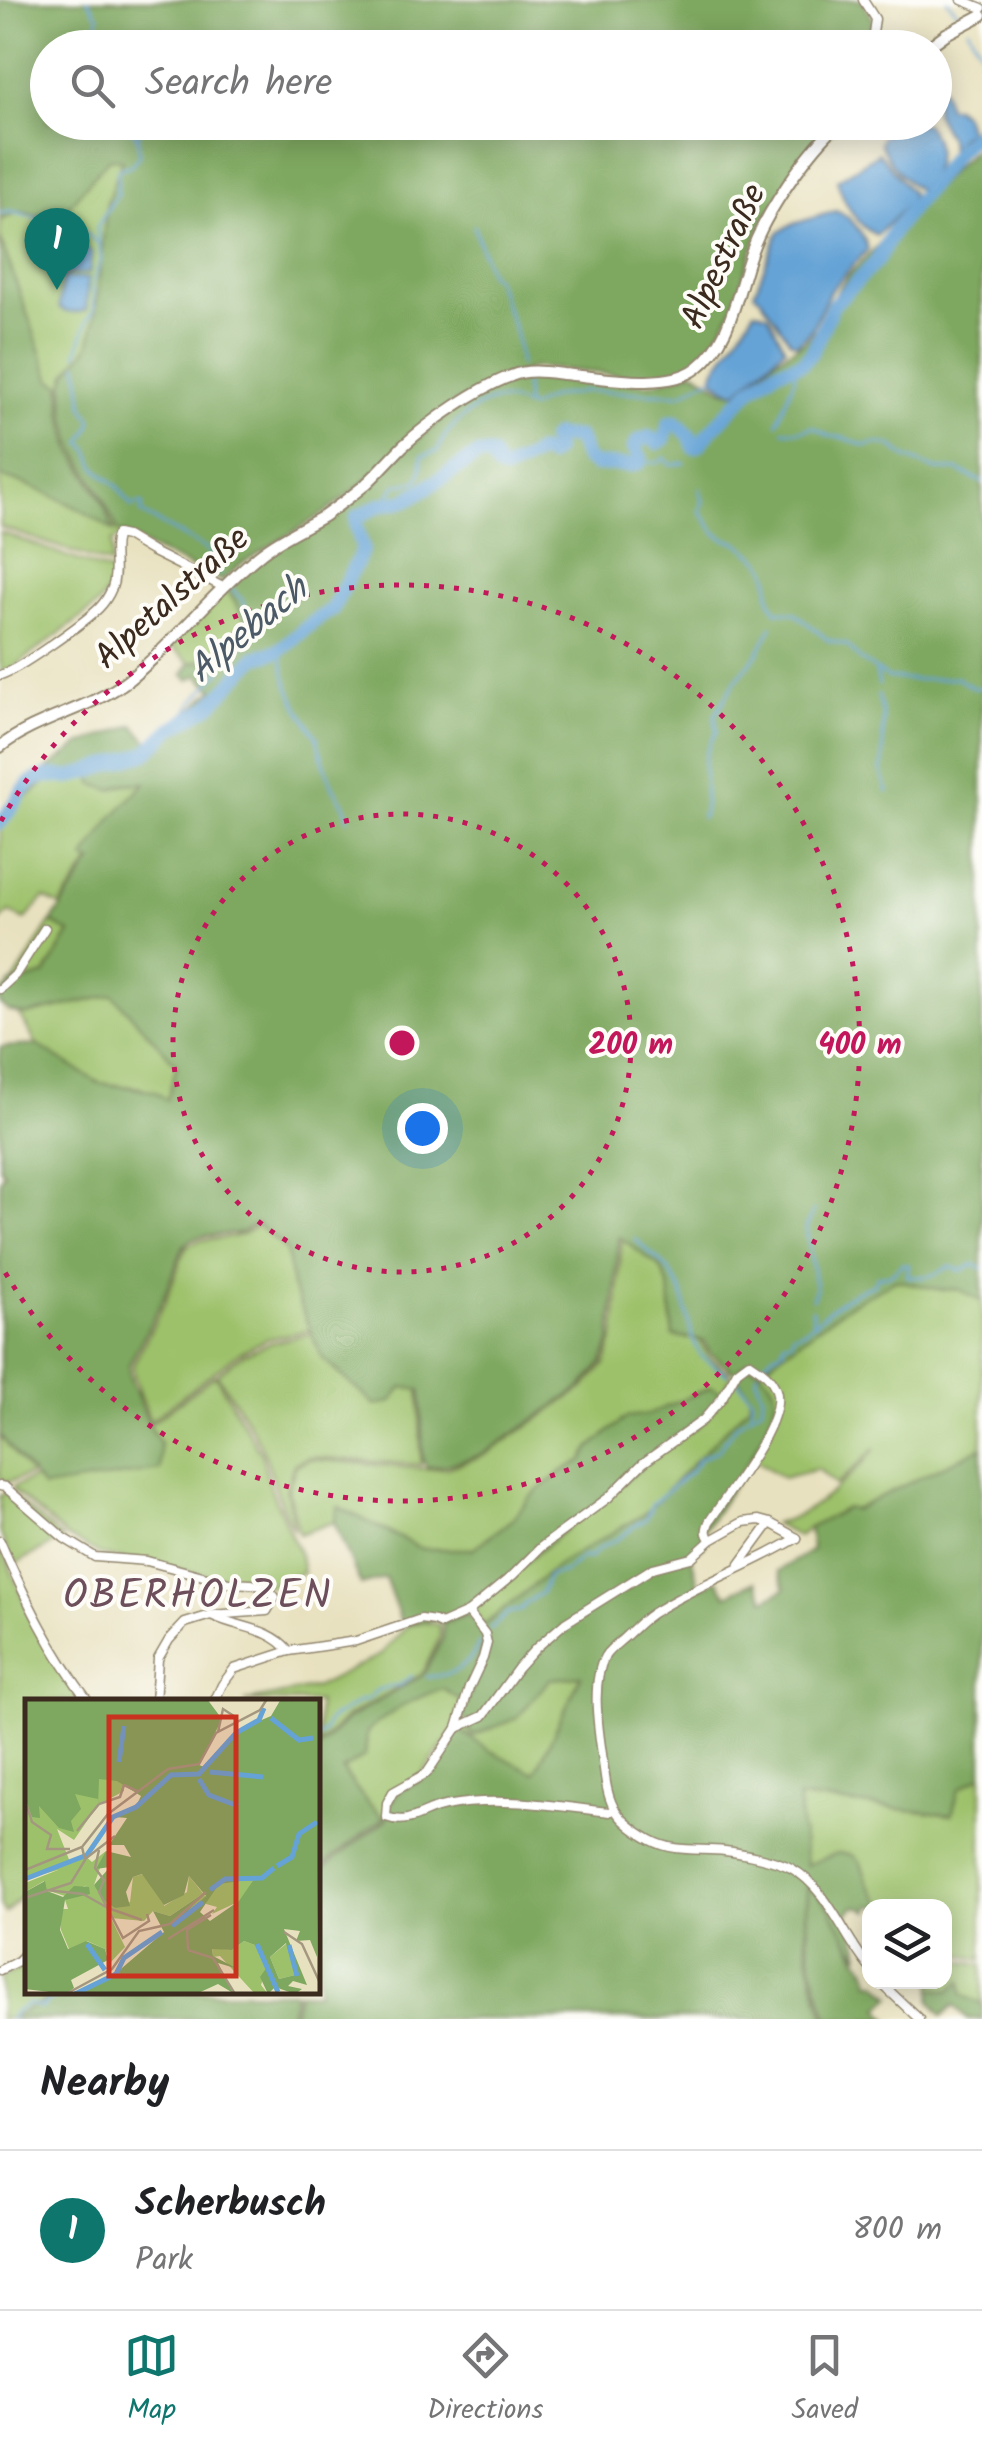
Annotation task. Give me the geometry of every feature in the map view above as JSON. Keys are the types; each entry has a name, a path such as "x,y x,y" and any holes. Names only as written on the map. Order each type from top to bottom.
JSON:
{"main road":[{"path":"952,30 982,12"},
{"name":"Alpestraße","path":"326,514 366,483 406,443 456,406 511,375 534,371 665,380 694,370 714,348 736,307 762,226 823,140"},
{"name":"Alpetalstraße","path":"0,747 47,720 106,695 128,680 222,586 272,546 326,514"}],"street":[{"path":"863,0 875,19 873,30"},
{"path":"962,0 982,12"},
{"path":"0,674 7,674 32,658 99,608 114,580 117,534 222,586"},
{"path":"0,989 15,975 45,928"},
{"path":"216,1699 234,1669 289,1651 356,1641 421,1619 441,1624 468,1612 541,1547 608,1498 643,1463 703,1420 737,1372 749,1362 769,1376 778,1393 777,1410 762,1444 709,1522 710,1538"},
{"path":"0,1486 64,1538 95,1556 147,1561 252,1584 267,1588 275,1597 267,1610 210,1615 185,1622 160,1653 154,1699"},
{"path":"457,1728 483,1716 518,1668 565,1623 653,1568 691,1558 710,1538 744,1522 770,1523 797,1538 652,1612 605,1657 598,1684 597,1720 608,1797 613,1810 652,1841 672,1848 727,1851 788,1866 832,1909 862,1959"},
{"path":"738,1568 770,1523"},
{"path":"0,1541 40,1628 88,1699"},
{"path":"468,1612 487,1643 457,1728 427,1773 393,1792 386,1816 397,1821 414,1819 442,1806 502,1802 613,1810"},
{"path":"210,1615 274,1636 289,1651"},
{"path":"0,1970 25,1955"},
{"path":"887,1989 919,2019"}],"green space":[{"path":"0,0 30,30 30,140 172,140 127,534 112,542 111,565 0,527"},
{"path":"0,0 861,0 873,19 871,30 30,30 30,140 824,140 761,224 734,306 712,347 691,369 651,378 534,367 455,402 326,512 242,563 222,581 118,531 73,444 65,412 67,373 89,346 94,325 107,202 122,160 109,158 57,220 21,212 0,220"},
{"path":"982,143 982,1301 958,1289 942,1290 896,1280 849,1305 762,1368 749,1361 734,1372 710,1353 704,1341 673,1336 669,1287 661,1268 619,1237 611,1340 603,1362 582,1387 483,1454 427,1467 423,1461 421,1390 402,1387 392,1402 375,1405 322,1358 292,1286 286,1249 256,1223 240,1233 204,1236 184,1245 162,1301 129,1365 149,1425 160,1443 160,1470 43,1488 0,1435 0,1180 4,1173 0,1167 0,1047 37,1045 99,1083 154,1091 167,1100 177,1065 113,995 26,1015 8,1011 0,1004 0,994 14,981 45,975 70,933 51,922 92,862 84,859 111,819 145,783 125,784 111,790 93,784 91,775 49,780 26,797 0,825 0,814 34,779 81,744 134,725 150,743 214,690 198,675 189,680 183,674 190,663 224,655 245,619 226,587 273,548 328,517 457,407 512,377 533,374 650,384 695,371 724,390 736,393 776,359 804,342 847,277"},
{"path":"0,238 51,380 61,384 62,413 70,446 102,501 114,531 59,499 0,476"},
{"path":"0,532 113,575 98,605 7,672 0,670"},
{"path":"226,587 245,619 223,655 190,663 169,645"},
{"path":"91,775 111,790 146,782 85,859 91,861 60,906 44,898 25,920 10,912 0,921 0,825 26,797 49,780"},
{"path":"51,922 70,933 45,975 14,981"},
{"path":"113,995 177,1065 167,1100 143,1088 99,1083 37,1045 19,1014"},
{"path":"258,1225 286,1249 292,1286 310,1330 267,1339 240,1352 150,1421 133,1365 165,1302 186,1247 243,1234"},
{"path":"622,1238 661,1268 669,1287 673,1336 700,1340 708,1356 731,1375 723,1393 710,1387 650,1414 627,1417 590,1448 583,1460 561,1472 531,1497 512,1520 472,1549 422,1549 339,1507 334,1522 299,1534 288,1489 296,1465 309,1459 448,1468 485,1455 584,1388 606,1363 615,1334"},
{"path":"896,1280 942,1290 958,1289 982,1301 982,1447 853,1510 846,1508 798,1536 774,1524 817,1503 843,1483 876,1448 836,1485 818,1469 783,1478 754,1459 762,1368 849,1305"},
{"path":"312,1333 323,1358 402,1387 419,1389 421,1465 309,1457 294,1464 286,1489 294,1530 257,1439 217,1374 243,1354"},
{"path":"749,1364 771,1383 775,1405 760,1441 704,1530 705,1544 691,1556 699,1587 717,1580 727,1595 756,1581 765,1600 785,1589 778,1571 812,1550 809,1528 982,1447 982,1775 959,1789 952,1815 798,1798 806,1865 838,1853 850,1854 860,1861 879,1899 862,1899 862,1907 854,1907 847,1915 860,1956 808,1882 808,1952 826,2019 292,2019 298,1994 320,1994 323,1868 387,1819 398,1792 430,1772 458,1729 535,1773 581,1676 550,1679 517,1718 473,1736 462,1717 485,1658 483,1626 561,1563 644,1514 750,1404 750,1396 736,1376"},
{"path":"215,1375 261,1454 272,1492 300,1555 303,1573 269,1586 101,1555 67,1537 14,1491 13,1487 34,1478 44,1488 160,1443 149,1425"},
{"path":"736,1376 750,1396 750,1404 644,1514 561,1563 483,1626 474,1609 644,1464 704,1421"},
{"path":"711,1387 723,1393 712,1409 467,1611 441,1622 436,1619 402,1624 385,1578 361,1585 334,1522 338,1507 422,1549 472,1549 512,1520 530,1497 561,1472 583,1460 590,1448 627,1417 650,1414"},
{"path":"0,1435 31,1475 8,1482 0,1479"},
{"path":"7,1492 63,1539 13,1565 0,1532 0,1496"},
{"path":"0,1544 37,1631 83,1699 25,1699 25,1891 6,1913 0,1906"},
{"path":"468,1614 483,1633 485,1644 462,1701 443,1689 433,1692 403,1706 367,1732 365,1756 342,1770 384,1818 320,1868 320,1746 348,1719 423,1675 443,1638 443,1624"},
{"path":"422,1622 439,1625 440,1637 422,1674 347,1717 320,1743 320,1699 258,1699 316,1687 380,1655 407,1626"},
{"path":"581,1676 535,1774 458,1729 468,1726 474,1736 516,1718 550,1679"},
{"path":"443,1689 462,1701 455,1728 384,1818 342,1769 365,1756 367,1732 375,1725 412,1701"},
{"path":"982,1775 982,1960 952,1953 952,1899 879,1899 860,1861 850,1855 837,1854 806,1866 798,1798 952,1815 959,1788"},
{"path":"809,1885 831,1910 862,1963 862,1989 884,1989 892,1996 880,2008 889,2019 829,2019 817,1985 807,1921"},
{"path":"952,1960 982,1965 982,2005 950,1991 932,1989 952,1989"},
{"path":"25,1966 25,1994 53,1994 22,2014 0,2019 0,1978"},
{"path":"961,1981 963,1995 982,2005 982,2019 968,2019 954,2005 942,2016 931,2000 932,1989 950,1991"},
{"path":"54,1994 295,1994 289,2019 9,2019"}],"water":[{"path":"955,107 964,115 969,131 950,151"},
{"path":"935,140 934,167 918,190 896,169 880,143"},
{"path":"879,153 912,194 910,202 877,235 857,220 837,180"},
{"path":"836,211 856,226 868,249 830,291 812,329 797,344 790,341 754,293 778,233 790,225"},
{"path":"59,233 78,241 92,253 89,273 61,275 54,257 45,248"},
{"path":"88,278 86,310 68,312 59,307 62,279"},
{"path":"755,310 768,314 785,348 737,392 713,378"}],"waterway":[{"path":"88,0 99,17 98,30"},
{"path":"947,0 962,17"},
{"path":"968,28 982,54"},
{"name":"Alpebach","path":"0,823 34,780 69,778 146,753 171,729 210,706 255,658 278,651 332,610 363,549 357,517 380,505 407,500 478,455 491,455 498,468 505,470 540,452 548,456 555,451 555,436 578,438 586,459 595,465 639,463 641,458 634,448 638,441 649,437 658,443 664,439 670,422 676,422 690,436 694,447 699,445 751,389 775,371 802,363 812,352 833,305 876,262 894,230 958,150 982,128"},
{"path":"77,354 94,310 93,282 101,260 97,227 117,194 118,169 130,166 139,156 138,140"},
{"path":"0,213 11,212 78,228 97,242"},
{"path":"474,226 489,273 495,278 516,334 520,365"},
{"path":"78,364 84,407 92,420 82,442 95,466 119,488 132,507 140,503 141,513 206,549 221,575"},
{"path":"777,423 795,377 795,365"},
{"path":"384,504 396,485 417,482 422,456 438,451 458,421 490,402 506,401 531,408 552,397 582,391 681,394 713,378"},
{"path":"525,383 526,406"},
{"path":"783,430 813,427 864,446 892,446 905,457 937,470 957,470 982,482"},
{"path":"639,463 665,458 671,465 685,463"},
{"path":"700,489 700,510 715,532 738,542 765,566 776,611 795,613 828,640 847,645 888,678 957,678 973,688 982,688"},
{"path":"189,718 189,706 221,671 222,660 260,627 261,618 246,613 243,601 231,588"},
{"path":"702,818 706,754 717,732 715,715 772,627"},
{"path":"278,651 289,687 317,737 348,819"},
{"path":"876,672 879,685"},
{"path":"878,695 883,717 881,770 888,792"},
{"path":"812,1299 816,1289 806,1228 814,1210"},
{"path":"635,1239 668,1269 682,1292 693,1341 702,1357 727,1374"},
{"path":"763,1364 784,1349 785,1341 792,1341 793,1334 808,1328 851,1295 874,1284 877,1277 892,1274 902,1264 909,1265 907,1276 913,1277 930,1276 950,1266 961,1271 974,1264 982,1268"},
{"path":"812,1309 813,1323"},
{"path":"490,1629 542,1592 548,1576 565,1572 582,1557 590,1558 645,1520 652,1504 691,1471 699,1459 718,1450 737,1424 762,1407 758,1373"},
{"path":"737,1380 752,1398 751,1413"},
{"path":"427,1677 460,1669 480,1642"},
{"path":"320,1735 329,1720 368,1700 377,1690 400,1685 412,1676"},
{"path":"10,2019 28,2004 41,2008 57,1994"}],"place":[{"name":"Scherbusch","path":"57,290"}],"district":[{"name":"OBERHOLZEN","path":"198,1597"}]}
